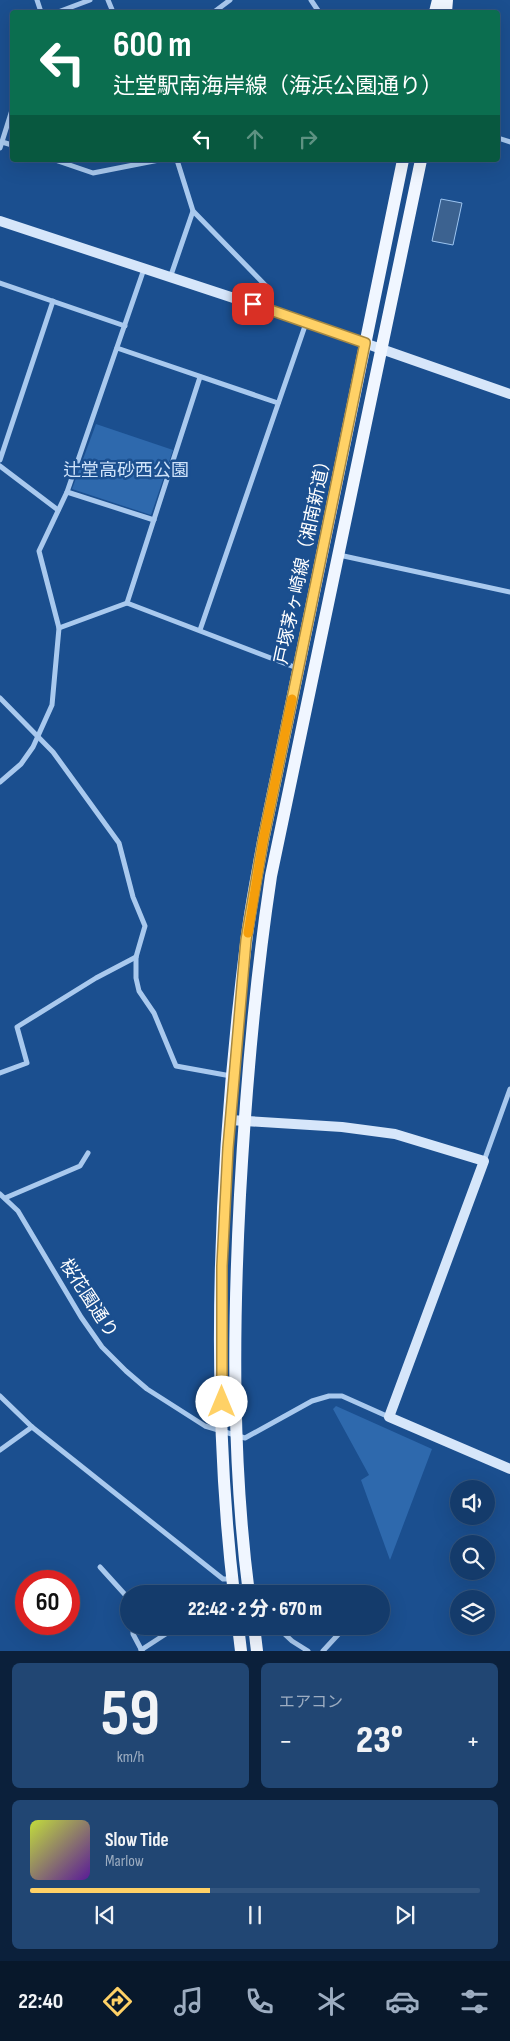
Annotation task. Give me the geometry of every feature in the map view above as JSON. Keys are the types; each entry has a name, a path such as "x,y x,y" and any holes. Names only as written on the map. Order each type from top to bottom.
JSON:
{"main road":[{"name":"戸塚茅ヶ崎線（湘南新道）","path":"233,1585 222,1431 222,1266 233,1077 246,940 263,841 402,162"},
{"name":"戸塚茅ヶ崎線（湘南新道）","path":"248,1585 244,1556 237,1434 237,1264 244,1121 256,982 271,876 421,162"},
{"path":"239,1635 241,1651"},
{"path":"255,1635 257,1651"}],"street":[{"path":"63,10 90,0"},
{"path":"217,10 230,0"},
{"path":"1,145 10,116"},
{"path":"61,162 93,173 149,162"},
{"path":"178,162 193,211 269,289 270,310"},
{"path":"170,278 193,211"},
{"path":"0,222 270,310 510,394"},
{"path":"0,782 21,764 33,747 52,704 59,628 39,551 67,492 144,269"},
{"path":"0,283 125,326"},
{"path":"0,460 53,300"},
{"path":"200,630 306,323"},
{"path":"117,348 278,403"},
{"path":"127,604 200,376"},
{"path":"0,466 58,510"},
{"path":"67,492 154,520"},
{"path":"339,555 510,592"},
{"path":"59,628 127,604 200,630 298,669"},
{"path":"0,698 38,736 76,781 119,843 134,897 145,926 136,957 136,978 139,991 154,1013 176,1066 233,1077"},
{"path":"0,1073 27,1063 17,1027 96,978 136,957"},
{"path":"390,1417 510,1089"},
{"path":"230,1120 342,1127 395,1134 484,1161"},
{"path":"5,1198 80,1166 88,1153"},
{"name":"桜花園通り","path":"0,1194 18,1211 81,1318 102,1347 147,1389 205,1426 237,1434"},
{"path":"0,1396 32,1427 223,1579 233,1579"},
{"path":"237,1434 245,1438 312,1401 329,1396 342,1396 510,1469"},
{"path":"0,1450 32,1427"},
{"path":"100,1567 120,1589"},
{"path":"133,1635 141,1651 165,1635"},
{"path":"286,1635 308,1651"},
{"path":"323,1651 338,1635"}],"green space":[{"name":"辻堂高砂西公園","path":"96,424 173,450 151,515 72,489"},
{"path":"336,1406 432,1449 390,1560 361,1480 369,1475 333,1409"}],"shaded area":[{"path":"441,199 462,203 453,245 432,241"}],"slow traffic":[{"path":"248,933 263,841 292,699"}],"route":[{"path":"222,1402 222,1266 228,1148 246,940 263,841 365,343 253,304"}]}
